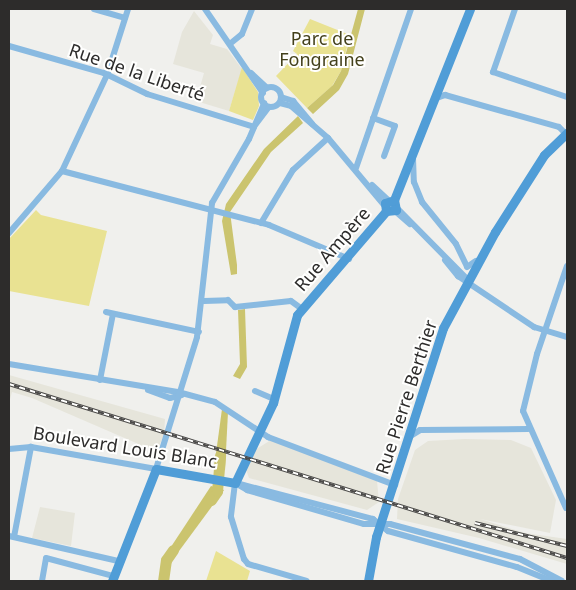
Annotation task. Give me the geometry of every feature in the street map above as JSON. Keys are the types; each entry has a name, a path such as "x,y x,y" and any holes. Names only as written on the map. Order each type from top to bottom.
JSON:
{"street":[{"path":"94,9 125,18"},
{"path":"9,233 62,171 108,75 128,9"},
{"path":"42,581 46,558 113,579 118,561 156,470 182,395 204,301 211,211 214,197 266,105 265,90 205,9"},
{"path":"231,43 242,34 252,9"},
{"path":"356,168 411,9"},
{"name":"Rue Ampère","path":"235,483 274,399 293,323 302,309 349,259 391,206 470,9"},
{"path":"515,9 493,72 567,97"},
{"name":"Rue de la Liberté","path":"9,46 108,75 147,94 254,127"},
{"path":"265,90 276,88 280,100 302,113 391,206 445,260 468,280 544,332 567,337"},
{"path":"434,99 445,95 559,126 566,133"},
{"path":"266,105 280,100"},
{"path":"373,118 395,126 384,156"},
{"name":"Rue Pierre Berthier","path":"368,581 380,525 438,340 479,257 544,155 566,133"},
{"path":"261,223 293,170 328,138"},
{"path":"414,152 414,182 422,202 456,244 463,263 470,268 479,257"},
{"path":"62,171 261,223 349,259"},
{"path":"567,266 544,332 523,411 528,429 567,507"},
{"name":"Rue Ampère","path":"204,301 228,300 235,307 291,301 302,309"},
{"path":"100,380 109,313 198,332"},
{"path":"9,364 142,388 170,398 182,395 221,405 259,428 268,437 394,484"},
{"path":"254,391 274,399"},
{"path":"408,436 420,430 528,429"},
{"path":"31,447 18,516 11,537 118,561"},
{"name":"Boulevard Louis Blanc","path":"9,449 31,447 156,470 225,479 247,490 364,524 380,525 388,530 562,581"},
{"path":"235,483 231,517 244,559 248,564 307,581"},
{"path":"9,514 18,516"},
{"name":"Boulevard Louis Blanc","path":"544,576 551,581"}],"shaded area":[{"path":"358,9 365,9 348,74 339,90 313,114 307,108 333,85 341,71"},
{"path":"194,11 213,35 210,44 227,49 242,69 229,111 196,101 204,73 173,64 182,32"},
{"path":"298,116 303,123 271,152 230,212 237,265 237,274 231,275 222,221 226,204 264,149"},
{"path":"245,309 247,367 240,379 233,376 240,364 238,310"},
{"path":"9,375 165,419 164,435 158,448 143,446 32,398 12,392 9,403"},
{"path":"222,409 228,412 225,470 214,468"},
{"path":"465,439 511,440 531,448 556,500 550,533 480,519 525,533 567,539 567,564 479,538 397,519 398,499 415,450 428,441"},
{"path":"271,440 377,481 379,502 367,510 249,478 246,470 253,451"},
{"path":"211,486 224,490 168,566 163,559"},
{"path":"40,507 75,513 71,546 32,538"}],"green space":[{"name":"Parc de Fongraine","path":"310,19 350,35 341,71 332,86 307,108 276,76 297,54 293,51"},
{"path":"242,67 258,92 259,106 253,120 229,111"},
{"path":"36,210 41,215 107,231 89,306 9,291 9,239"},
{"path":"216,551 250,571 247,581 206,581"}],"waterway":[{"path":"211,500 217,491 220,455"},
{"path":"163,581 166,560 173,550"}],"railway":[{"path":"9,384 567,558"},
{"path":"475,523 567,546"}]}
